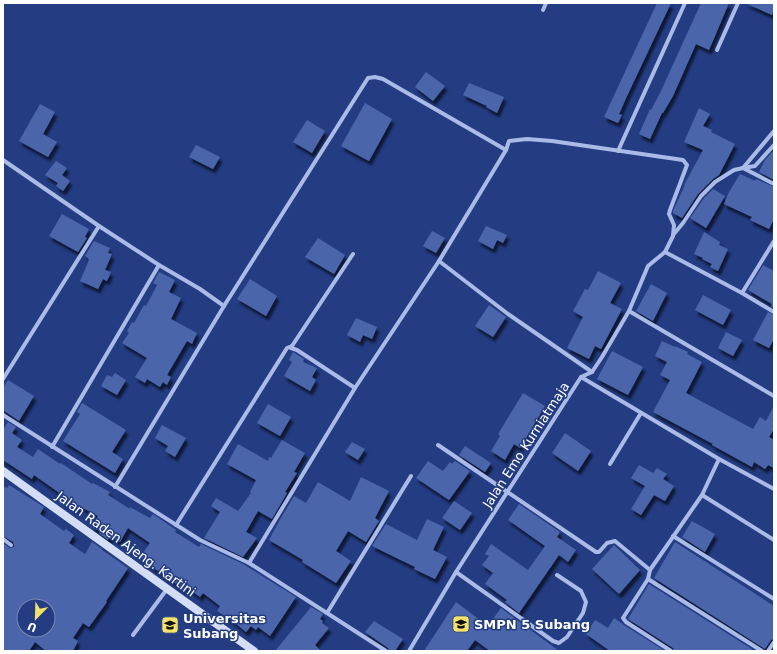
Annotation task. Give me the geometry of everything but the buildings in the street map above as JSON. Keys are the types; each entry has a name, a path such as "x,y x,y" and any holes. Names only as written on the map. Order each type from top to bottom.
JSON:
{"main road":[{"name":"Jalan Raden Ajeng. Kartini","path":"3,471 254,651"}],"street":[{"path":"543,10 546,3"},
{"path":"618,151 685,3"},
{"path":"717,50 738,3"},
{"path":"115,487 224,306 368,78 375,77 383,79 506,150"},
{"path":"743,168 774,131"},
{"path":"249,563 355,388 439,261 506,150 509,141 526,138 683,160 687,165 669,214 674,225 673,236"},
{"path":"581,377 592,372 629,311 648,266 665,252 673,236 701,196 715,182 734,170 755,166 774,145"},
{"path":"3,160 99,226 159,265 200,289 224,306"},
{"path":"743,168 774,184"},
{"path":"3,379 99,226"},
{"path":"742,292 774,241"},
{"path":"665,252 742,292 774,312"},
{"path":"176,525 285,349 292,346 353,254"},
{"path":"439,261 508,314 592,372"},
{"path":"52,447 159,265"},
{"path":"629,311 774,396"},
{"path":"292,346 290,348 297,350 355,388"},
{"name":"Jalan Emo Kurniatmaja","path":"409,651 456,572 581,377 774,489"},
{"path":"610,464 641,413"},
{"path":"3,415 200,540 249,563 386,651"},
{"path":"438,444 596,552 599,552 607,543 615,541 650,570"},
{"path":"670,651 626,622 623,618 648,579 650,570 702,495 719,458"},
{"path":"327,613 410,476"},
{"path":"702,495 774,540"},
{"path":"673,536 774,600"},
{"path":"3,539 11,544"},
{"path":"456,572 553,641 559,643 567,637 583,613 586,602 581,591 557,574"},
{"path":"648,579 762,651"},
{"path":"133,635 168,589"},
{"path":"768,651 774,642"}],"place":[{"name":"SMPN 5 Subang","path":"461,624"},
{"name":"Universitas Subang","path":"170,625"}]}
